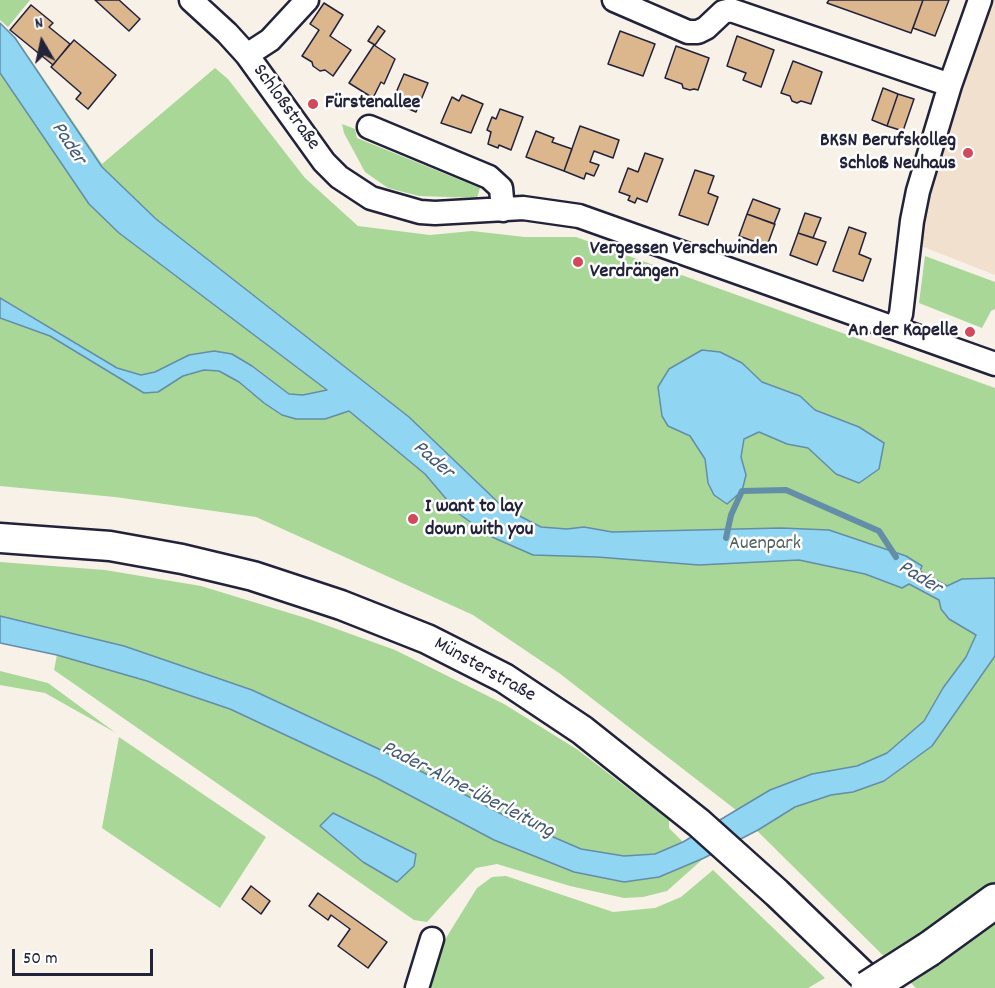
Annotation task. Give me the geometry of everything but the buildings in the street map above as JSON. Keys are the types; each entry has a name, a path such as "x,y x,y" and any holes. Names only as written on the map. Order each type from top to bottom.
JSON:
{"highway":[{"path":"868,988 929,949 995,901"}],"main road":[{"name":"Münsterstraße","path":"0,538 110,546 182,559 253,576 341,605 416,635 504,678 582,730 699,823 777,893 876,988"}],"street":[{"name":"Schloßstraße","path":"191,0 247,55 324,162 354,188 371,198 420,212 503,210"},
{"path":"247,55 275,34 307,0"},
{"path":"614,0 688,32 698,32 706,28 723,12 731,10 950,86"},
{"path":"896,327 901,314 912,221 950,86 980,0"},
{"path":"369,127 489,177 501,188 503,210 523,208 579,216 995,364"},
{"path":"417,988 432,939"}],"shaded area":[{"name":"BKSN Berufskolleg Schloß Neuhaus","path":"990,0 995,0 995,275 921,246 930,191 951,114"}],"green space":[{"path":"0,0 30,0 8,27 0,20"},
{"name":"Auenpark","path":"0,23 16,38 102,164 215,68 228,79 305,178 358,226 430,235 472,231 525,237 576,237 995,388 995,988 916,988 736,810 559,673 473,615 256,517 115,497 0,486"},
{"path":"342,124 355,129 357,138 480,188 477,198 419,196 388,188 365,172 344,133"},
{"path":"925,256 995,282 995,309 991,311 982,328 919,303"},
{"path":"0,562 105,570 201,586 309,619 395,650 504,704 578,750 669,820 669,828 683,842 655,854 624,856 581,849 507,817 381,750 252,690 124,646 0,616"},
{"path":"57,655 147,681 230,709 377,778 494,840 659,877 704,858 667,891 643,897 624,898 570,886 497,864 476,868 427,922 414,920 54,670"},
{"path":"0,671 48,683 116,733 45,693 0,685"},
{"path":"119,737 266,837 220,908 102,828"},
{"path":"713,870 825,978 808,988 429,988 441,946 477,888 492,877 506,876 613,912 655,908 681,897"}],"water":[{"name":"Pader","path":"0,23 15,38 102,167 156,219 409,417 504,508 541,527 567,529 584,527 612,532 781,528 829,530 906,556 922,566 920,571 947,586 962,579 995,578 995,656 932,746 884,781 853,792 831,795 795,807 758,830 704,858 659,877 624,882 574,872 494,840 377,778 230,709 147,681 57,655 0,643 0,616 124,646 252,690 381,750 507,817 581,849 624,856 655,854 683,842 770,790 812,774 857,766 887,753 924,721 943,688 966,657 976,635 949,619 941,609 939,600 909,584 902,588 865,574 799,560 699,565 597,557 533,555 492,537 459,514 425,474 349,411 325,419 296,419 282,415 239,382 219,371 204,370 183,376 158,392 144,393 50,336 0,318 0,298 117,368 141,375 155,372 189,355 214,351 232,354 289,394 303,395 327,390 119,233 89,204 0,73"},
{"path":"702,350 720,352 742,363 762,382 800,396 815,410 859,427 884,443 879,469 859,483 836,474 808,448 787,444 759,432 744,439 741,457 746,475 742,491 727,504 714,495 708,483 705,459 690,436 668,426 662,416 658,387 669,369"},
{"path":"333,813 416,854 414,866 397,882 363,862 320,826"}],"waterway":[{"name":"Pader","path":"726,538 731,515 742,491 786,490 879,531 896,557"}],"place":[{"name":"Fürstenallee","path":"313,104"},
{"name":"BKSN Berufskolleg Schloß Neuhaus","path":"968,153"},
{"name":"Vergessen Verschwinden Verdrängen","path":"578,262"},
{"name":"An der Kapelle","path":"970,332"},
{"name":"I want to lay down with you","path":"413,519"}],"water label":[{"name":"Pader-Alme-Überleitung","path":"467,791"}]}
